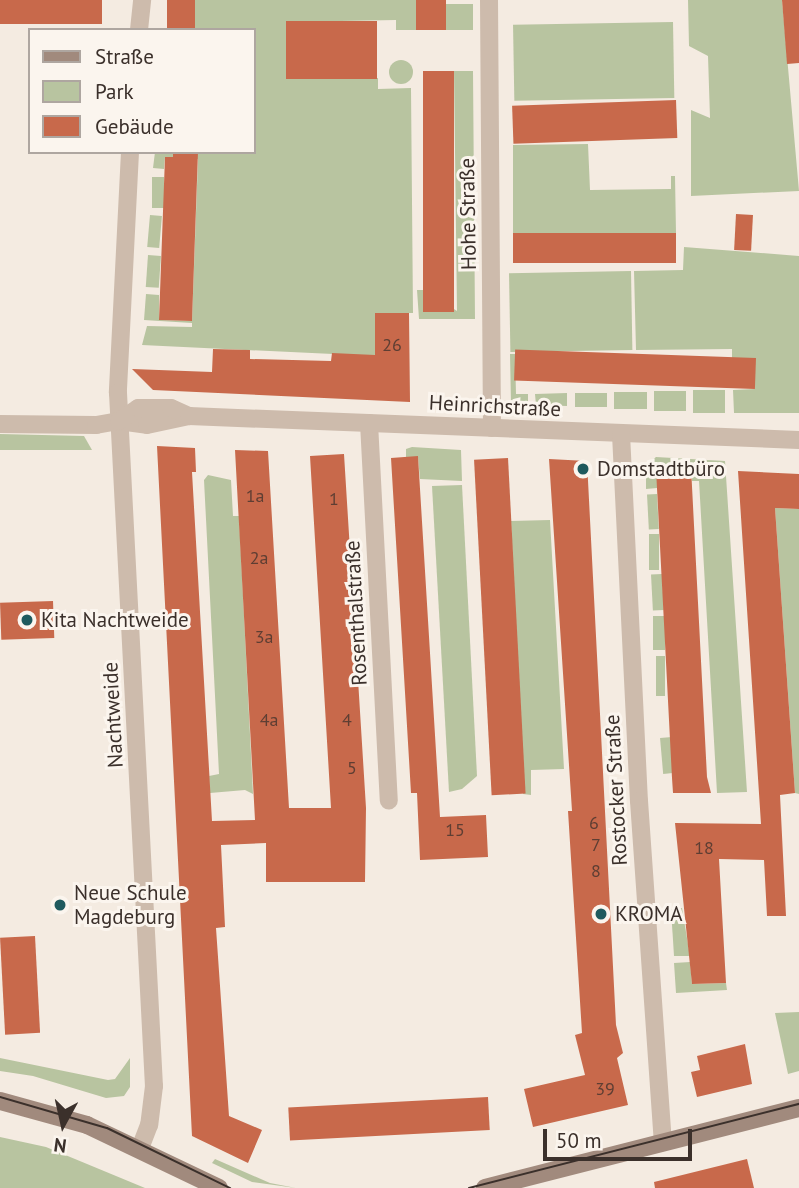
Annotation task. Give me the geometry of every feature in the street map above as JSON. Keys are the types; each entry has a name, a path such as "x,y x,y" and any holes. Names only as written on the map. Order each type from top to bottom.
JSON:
{"main road":[{"path":"0,1101 77,1121 140,1148 219,1188"},
{"path":"485,1188 799,1108"}],"street":[{"path":"139,28 142,0"},
{"name":"Hohe Straße","path":"488,0 492,428"},
{"name":"Nachtweide","path":"130,154 119,421 154,1086 149,1125 140,1148"},
{"name":"Heinrichstraße","path":"0,424 72,426 119,421 138,408 179,408 189,416 799,440"},
{"name":"Rosenthalstraße","path":"369,423 389,800"},
{"name":"Rostocker Straße","path":"621,434 639,801 663,1142"}],"green space":[{"path":"195,0 416,0 416,30 396,30 396,20 286,22 287,79 378,78 378,89 411,88 413,313 375,313 375,356 142,345 147,326 192,327 192,323 144,320 146,294 159,295 159,320 192,321 198,159 165,157 164,169 153,168 155,154 256,154 256,28 194,28"},
{"path":"688,0 782,0 799,191 691,196 691,110 710,118 708,56 689,46"},
{"path":"446,4 473,4 473,30 446,30"},
{"path":"673,22 674,98 514,101 513,25"},
{"path":"401,60 409,64 413,72 409,80 401,84 393,80 389,72 393,64"},
{"path":"454,71 473,71 475,319 419,319 417,290 425,290 457,311"},
{"path":"588,144 590,190 671,189 671,176 675,176 676,233 513,235 513,145"},
{"path":"152,177 164,177 164,208 152,208"},
{"path":"150,215 162,216 159,248 147,247"},
{"path":"684,247 799,256 799,413 734,413 733,390 755,389 755,358 732,358 732,349 636,350 634,271 683,270"},
{"path":"148,255 161,256 159,288 146,287"},
{"path":"631,271 632,350 510,352 509,273"},
{"path":"510,354 515,354 516,394 528,394 528,405 511,404"},
{"path":"693,390 725,390 725,413 693,413"},
{"path":"654,391 686,391 686,411 654,411"},
{"path":"614,392 647,392 647,409 614,409"},
{"path":"567,393 567,406 536,405 535,394"},
{"path":"575,393 607,393 607,407 575,407"},
{"path":"0,434 84,436 92,450 0,450"},
{"path":"412,447 461,450 462,481 420,479 418,457 406,457 406,449"},
{"path":"656,457 725,461 747,792 717,793 699,481 692,481 691,467 657,469 657,488 646,489 646,465"},
{"path":"208,475 231,480 233,516 239,516 253,794 245,790 210,793 209,776 219,774 204,480"},
{"path":"462,485 477,776 462,789 449,792 432,486"},
{"path":"657,494 659,529 649,529 647,495"},
{"path":"775,508 799,509 799,794 795,793"},
{"path":"550,520 564,769 531,770 531,795 523,794 511,521"},
{"path":"649,534 659,534 659,570 649,570"},
{"path":"662,574 664,610 653,611 651,575"},
{"path":"653,616 665,616 665,650 653,650"},
{"path":"656,656 665,656 665,696 656,696"},
{"path":"672,737 675,773 663,774 660,738"},
{"path":"682,908 690,956 674,956 671,909"},
{"path":"690,962 692,984 726,983 727,990 676,993 674,963"},
{"path":"799,1012 799,1071 788,1074 775,1013"},
{"path":"0,1058 108,1080 115,1079 130,1058 130,1087 124,1096 106,1098 33,1076 0,1071"},
{"path":"0,1137 46,1147 145,1188 0,1188"},
{"path":"215,1159 270,1183 296,1188 252,1182 212,1163"}],"building":[{"path":"0,0 102,0 102,24 0,24"},
{"path":"167,0 195,0 195,28 167,28"},
{"path":"416,0 446,0 446,30 416,30"},
{"path":"782,0 799,0 799,63 787,64"},
{"path":"286,21 377,21 377,79 286,79"},
{"path":"423,71 454,71 454,312 423,312"},
{"path":"676,100 677,138 513,144 512,106"},
{"path":"173,154 198,154 192,321 159,320 165,157 173,157"},
{"path":"736,214 753,215 751,251 734,250"},
{"path":"513,233 676,233 676,263 513,263"},
{"path":"375,313 409,313 410,402 153,390 132,369 212,372 213,349 250,350 250,359 331,361 332,353 375,355"},
{"path":"515,350 756,358 755,389 514,381"},
{"path":"157,446 195,448 196,472 192,472 212,821 255,820 235,450 268,451 289,808 331,808 310,456 344,454 366,808 365,882 266,882 266,843 221,845 225,927 216,928 229,1116 262,1130 248,1163 192,1136"},
{"path":"418,456 440,817 486,815 488,857 420,860 417,793 411,793 391,458"},
{"path":"508,458 526,794 492,795 474,460"},
{"path":"549,459 587,461 616,1025 623,1053 617,1058 628,1105 533,1127 524,1089 585,1075 575,1035 582,1033 568,811 572,811"},
{"path":"691,467 707,777 711,793 673,793 672,778 656,469"},
{"path":"738,471 799,474 799,509 775,508 795,793 780,795 786,916 767,916 764,860 719,859 726,983 692,984 675,823 761,824"},
{"name":"Kita Nachtweide","path":"53,601 54,638 1,640 0,603"},
{"path":"35,936 40,1033 5,1035 0,938"},
{"path":"745,1044 752,1084 697,1097 691,1072 700,1070 697,1056"},
{"path":"488,1097 490,1130 290,1140 288,1107"},
{"path":"747,1159 754,1188 655,1188 654,1182"}],"tram line":[{"path":"0,1097 107,1128 230,1188"},
{"path":"469,1188 799,1104"}],"place":[{"name":"Domstadtbüro","path":"583,469"},
{"name":"Kita Nachtweide","path":"27,620"},
{"name":"Neue Schule Magdeburg","path":"60,905"},
{"name":"KROMA","path":"601,914"}]}
